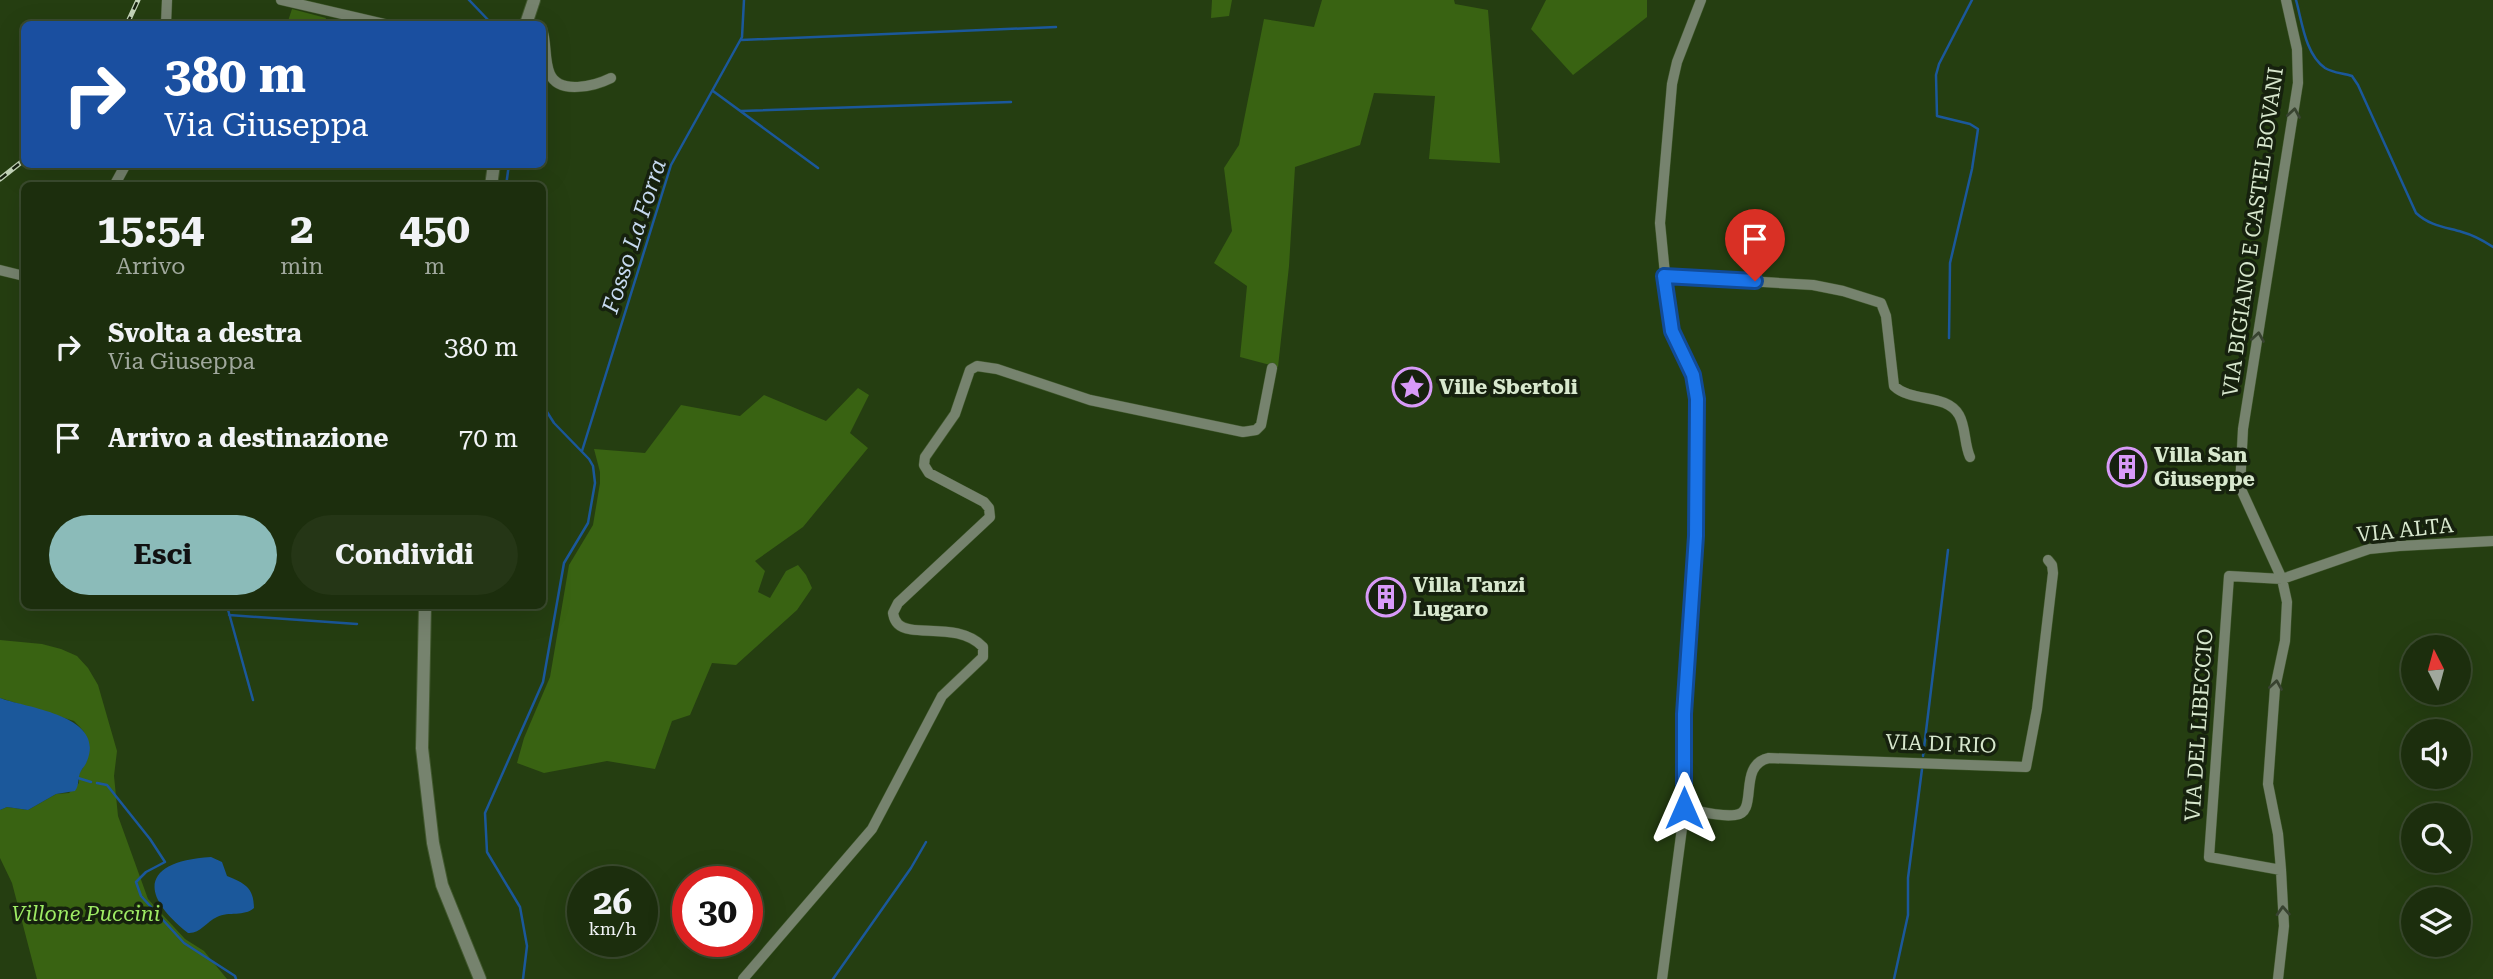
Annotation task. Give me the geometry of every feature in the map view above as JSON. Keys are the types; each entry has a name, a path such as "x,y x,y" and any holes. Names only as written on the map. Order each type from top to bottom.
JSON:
{"street":[{"path":"166,21 167,0"},
{"path":"281,0 372,21"},
{"path":"528,21 534,0"},
{"path":"1662,979 1684,808 1684,714 1696,547 1697,399 1693,375 1672,331 1660,223 1668,108 1678,62 1702,0"},
{"name":"VIA BIGIANO E CASTEL BOVANI","path":"2278,979 2284,926 2278,834 2268,783 2275,688 2286,630 2287,602 2282,579 2240,487 2243,429 2298,83 2297,48 2286,0"},
{"path":"546,57 548,71 553,79 571,87 611,78"},
{"path":"0,270 21,275"},
{"path":"1664,276 1813,285 1881,303 1886,316 1894,386 1906,394 1940,402 1955,409 1961,420 1970,457"},
{"path":"747,976 872,829 942,696 979,663 984,655 982,645 967,635 907,628 895,620 893,613 896,606 990,517 989,508 982,500 926,470 923,462 952,420 970,370 977,366 997,369 1090,400 1243,432 1256,430 1261,425 1272,368"},
{"name":"VIA ALTA","path":"2282,579 2369,550 2399,545 2493,541"},
{"name":"VIA DI RIO","path":"1684,808 1740,814 1746,807 1752,769 1757,762 1769,758 2026,767 2037,709 2053,573 2048,560"},
{"name":"VIA DEL LIBECCIO","path":"2281,870 2209,857 2229,576 2282,579"},
{"path":"425,609 422,748 433,843 442,886 480,979"}],"green space":[{"path":"1212,0 1232,0 1229,16 1211,18"},
{"path":"1322,0 1454,0 1455,4 1488,10 1500,163 1429,159 1435,96 1374,93 1360,145 1295,167 1289,266 1278,367 1240,357 1247,286 1214,263 1232,231 1224,168 1239,145 1264,19 1314,27"},
{"path":"1546,0 1647,0 1647,17 1573,75 1531,29"},
{"path":"292,9 326,18 325,21 288,21"},
{"path":"858,388 869,395 850,433 868,448 803,527 755,561 765,571 758,592 770,598 786,571 798,565 812,588 797,610 736,665 712,663 690,715 672,721 655,769 607,761 544,773 517,763 524,738 550,677 569,565 593,525 600,483 594,449 645,453 681,405 740,416 764,395 826,421"},
{"name":"Villone Puccini","path":"0,640 42,644 61,649 77,656 88,668 98,685 117,751 114,776 118,816 148,899 185,939 204,951 227,979 37,979 12,883 0,858 0,810 7,807 28,810 56,794 69,793 79,783 79,774 87,761 84,732 74,721 0,698"}],"water":[{"path":"0,698 60,716 75,723 85,733 90,745 87,761 75,791 56,794 28,810 7,807 0,810"},
{"path":"211,857 222,862 227,876 250,890 254,908 217,917 200,930 188,933 161,905 155,892 155,882 161,872 172,865"}],"waterway":[{"path":"469,0 489,21"},
{"name":"Fosso La Forra","path":"582,451 671,165 742,37 744,0"},
{"path":"1949,338 1950,263 1972,169 1978,129 1970,124 1937,116 1936,75 1972,0"},
{"path":"2296,0 2305,37 2318,62 2328,70 2352,76 2358,85 2416,213 2432,223 2470,235 2493,247"},
{"path":"741,40 1056,27"},
{"path":"713,91 818,168"},
{"path":"741,111 1011,102"},
{"path":"507,182 508,168"},
{"path":"523,979 527,946 520,907 487,852 485,813 543,682 564,563 588,523 595,483 593,466 589,459 554,423 546,410"},
{"path":"1923,756 1948,550"},
{"path":"228,609 253,700"},
{"path":"229,615 357,624"},
{"path":"1894,979 1908,915 1908,878 1922,769"},
{"path":"78,778 91,782"},
{"path":"97,783 107,785 165,862 146,872 136,882 141,896 184,943 236,979"},
{"path":"833,979 911,868 926,842"}],"railway":[{"path":"128,21 138,0"},
{"path":"0,179 21,162"}],"place":[{"name":"Ville Sbertoli","path":"1412,387"},
{"name":"Villa San Giuseppe","path":"2127,467"},
{"name":"Villa Tanzi Lugaro","path":"1386,597"}],"route":[{"path":"1684,808 1684,714 1696,536 1697,399 1693,375 1670,325 1664,276 1755,281"}]}
